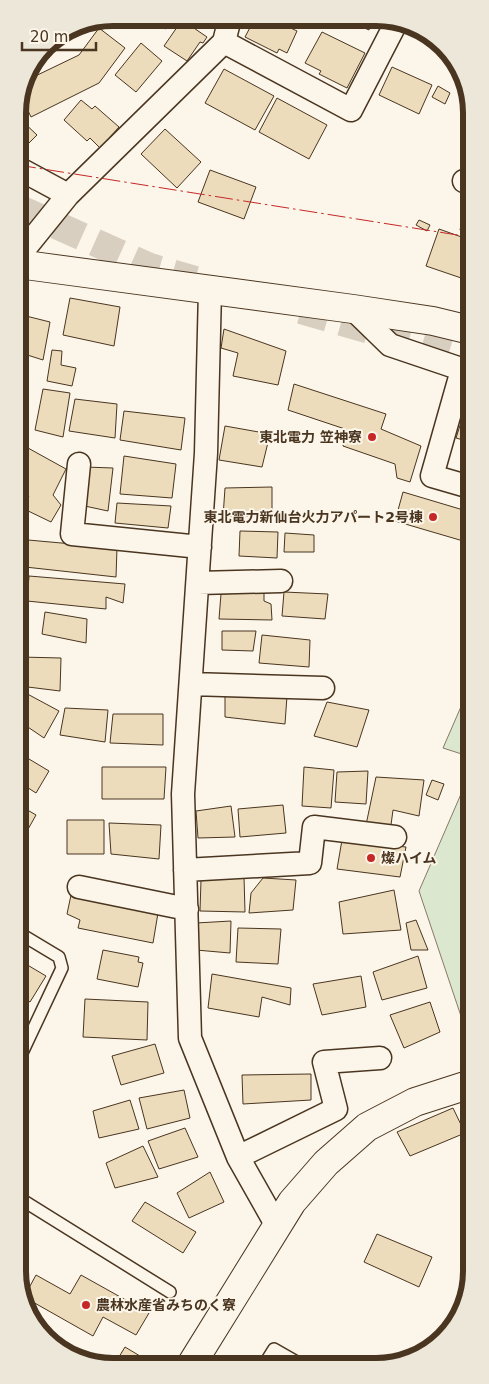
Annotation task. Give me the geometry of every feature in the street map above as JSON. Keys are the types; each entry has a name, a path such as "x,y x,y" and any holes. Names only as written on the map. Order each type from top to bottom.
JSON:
{"street":[{"path":"26,247 68,195 224,42 228,26"},
{"path":"224,42 351,110 393,28"},
{"path":"26,172 68,195"},
{"path":"26,265 352,309 433,321 463,328"},
{"path":"210,290 206,444 183,794 190,1038 238,1157 277,1226"},
{"path":"352,309 390,345 463,371"},
{"path":"463,381 432,476 463,485"},
{"path":"79,464 72,534 200,547"},
{"path":"198,583 281,581"},
{"path":"191,684 322,688"},
{"path":"185,870 310,863 314,827 395,837"},
{"path":"79,887 186,909"},
{"path":"238,1157 336,1109 324,1062 380,1058"},
{"path":"195,1358 292,1202 326,1163 367,1127 415,1102 463,1087"}],"lane":[{"path":"26,937 59,957 62,968 26,1044"},
{"path":"26,1202 170,1292"},
{"path":"268,1358 274,1349 290,1358"}],"green space":[{"path":"463,702 463,754 443,748"},
{"path":"461,794 463,795 463,1022 419,891"}],"building":[{"path":"178,26 191,26 207,37 203,43 200,42 187,61 164,46"},
{"path":"251,26 287,26 297,31 287,53 279,49 277,53 245,37"},
{"path":"360,26 370,26 369,30"},
{"path":"99,28 125,48 99,83 31,117 26,107 34,76 79,55"},
{"path":"322,32 365,53 347,88 319,74 321,71 305,63"},
{"path":"141,43 162,61 136,92 115,75"},
{"path":"392,67 432,85 419,114 379,95"},
{"path":"224,69 274,96 255,130 205,103"},
{"path":"438,86 450,93 445,104 432,97"},
{"path":"277,98 327,125 309,159 259,132"},
{"path":"81,100 92,109 95,106 119,127 100,148 90,138 87,141 64,120"},
{"path":"26,125 37,135 26,146"},
{"path":"165,129 201,162 177,188 141,154"},
{"path":"210,170 256,187 244,219 198,202"},
{"path":"463,219 463,231 460,230"},
{"path":"419,220 430,225 427,231 416,225"},
{"path":"439,229 463,238 463,279 426,266"},
{"path":"70,298 120,307 114,346 63,335"},
{"path":"26,316 50,322 43,360 26,355"},
{"path":"224,329 286,351 278,385 233,376 238,353 221,348"},
{"path":"52,350 62,351 61,365 76,368 72,386 47,381"},
{"name":"東北電力 笠神寮","path":"294,384 386,414 381,429 421,446 410,482 397,478 395,464 343,446 345,429 288,410"},
{"path":"43,389 70,393 63,437 35,430"},
{"path":"75,399 117,404 115,438 69,431"},
{"path":"124,411 185,418 181,450 120,440"},
{"path":"463,416 463,440 456,438"},
{"path":"225,426 270,434 262,467 219,460"},
{"path":"28,448 66,469 53,495 61,505 51,522 26,510 26,501 29,496 26,494 26,452"},
{"path":"124,456 176,464 172,498 120,494"},
{"path":"85,467 113,468 108,511 80,505"},
{"path":"272,487 272,516 223,517 225,488"},
{"name":"東北電力新仙台火力アパート2号棟","path":"403,492 463,510 463,541 395,521"},
{"path":"117,503 171,506 168,528 115,523"},
{"path":"240,531 278,532 277,558 239,556"},
{"path":"285,533 314,535 314,552 284,552"},
{"path":"28,540 117,548 116,577 26,567"},
{"path":"29,576 125,584 123,603 106,597 106,609 27,601"},
{"path":"264,592 264,601 271,604 272,620 219,619 221,594"},
{"path":"284,592 328,594 325,619 282,616"},
{"path":"45,612 87,619 86,643 42,634"},
{"path":"222,631 256,631 253,651 222,650"},
{"path":"262,635 310,640 309,667 259,663"},
{"path":"26,657 61,658 60,691 26,687"},
{"path":"26,693 59,711 44,738 26,726"},
{"path":"225,694 287,696 285,724 225,717"},
{"path":"327,702 369,710 357,747 314,736"},
{"path":"65,708 108,710 105,742 60,735"},
{"path":"113,714 163,714 163,745 110,743"},
{"path":"26,757 49,771 36,793 26,787"},
{"path":"102,767 166,767 164,799 102,799"},
{"path":"304,767 334,770 331,808 302,806"},
{"path":"368,771 366,804 335,802 337,772"},
{"path":"376,777 424,780 419,816 393,810 391,825 366,825"},
{"path":"432,780 444,784 438,800 426,795"},
{"path":"283,805 286,833 240,837 238,809"},
{"path":"231,806 235,837 198,838 196,811"},
{"path":"26,809 36,815 26,833"},
{"path":"67,820 104,820 104,854 67,854"},
{"path":"109,823 161,825 159,859 111,854"},
{"name":"燦ハイム","path":"342,840 406,847 400,877 337,869"},
{"path":"244,877 245,912 200,911 201,880"},
{"path":"263,878 296,880 293,910 249,913 251,893"},
{"path":"394,890 401,930 343,934 339,902"},
{"path":"71,895 158,913 153,943 78,928 80,920 67,914"},
{"path":"416,920 428,950 411,950 406,923"},
{"path":"231,921 230,953 196,950 196,923"},
{"path":"238,928 281,929 278,964 236,962"},
{"path":"103,950 139,957 138,962 143,963 138,987 97,979"},
{"path":"418,956 427,988 382,1000 373,972"},
{"path":"26,964 46,976 30,1002 26,999"},
{"path":"212,974 291,988 290,1005 262,997 259,1017 208,1008"},
{"path":"361,976 366,1007 322,1015 313,984"},
{"path":"85,999 148,1002 147,1040 83,1037"},
{"path":"430,1002 440,1032 404,1048 390,1015"},
{"path":"155,1044 164,1073 121,1085 112,1056"},
{"path":"311,1074 311,1100 243,1104 242,1075"},
{"path":"184,1090 190,1118 147,1129 139,1098"},
{"path":"130,1100 139,1129 99,1138 93,1111"},
{"path":"453,1108 463,1129 463,1134 410,1156 397,1132"},
{"path":"185,1128 198,1157 159,1169 148,1141"},
{"path":"143,1146 158,1177 115,1188 106,1163"},
{"path":"210,1172 224,1202 189,1218 177,1193"},
{"path":"145,1202 196,1232 183,1253 132,1221"},
{"path":"377,1234 432,1257 419,1287 364,1262"},
{"name":"農林水産省みちのく寮","path":"36,1275 70,1294 81,1275 149,1313 136,1335 103,1317 93,1336 32,1302 28,1289"},
{"path":"125,1347 143,1358 118,1358"}],"tunnel":[{"path":"26,212 150,267 195,280"},
{"path":"301,310 463,357"}],"power":[{"path":"26,166 463,236"}],"place":[{"name":"東北電力 笠神寮","path":"372,437"},
{"name":"東北電力新仙台火力アパート2号棟","path":"433,517"},
{"name":"燦ハイム","path":"371,858"},
{"name":"農林水産省みちのく寮","path":"86,1305"}]}
